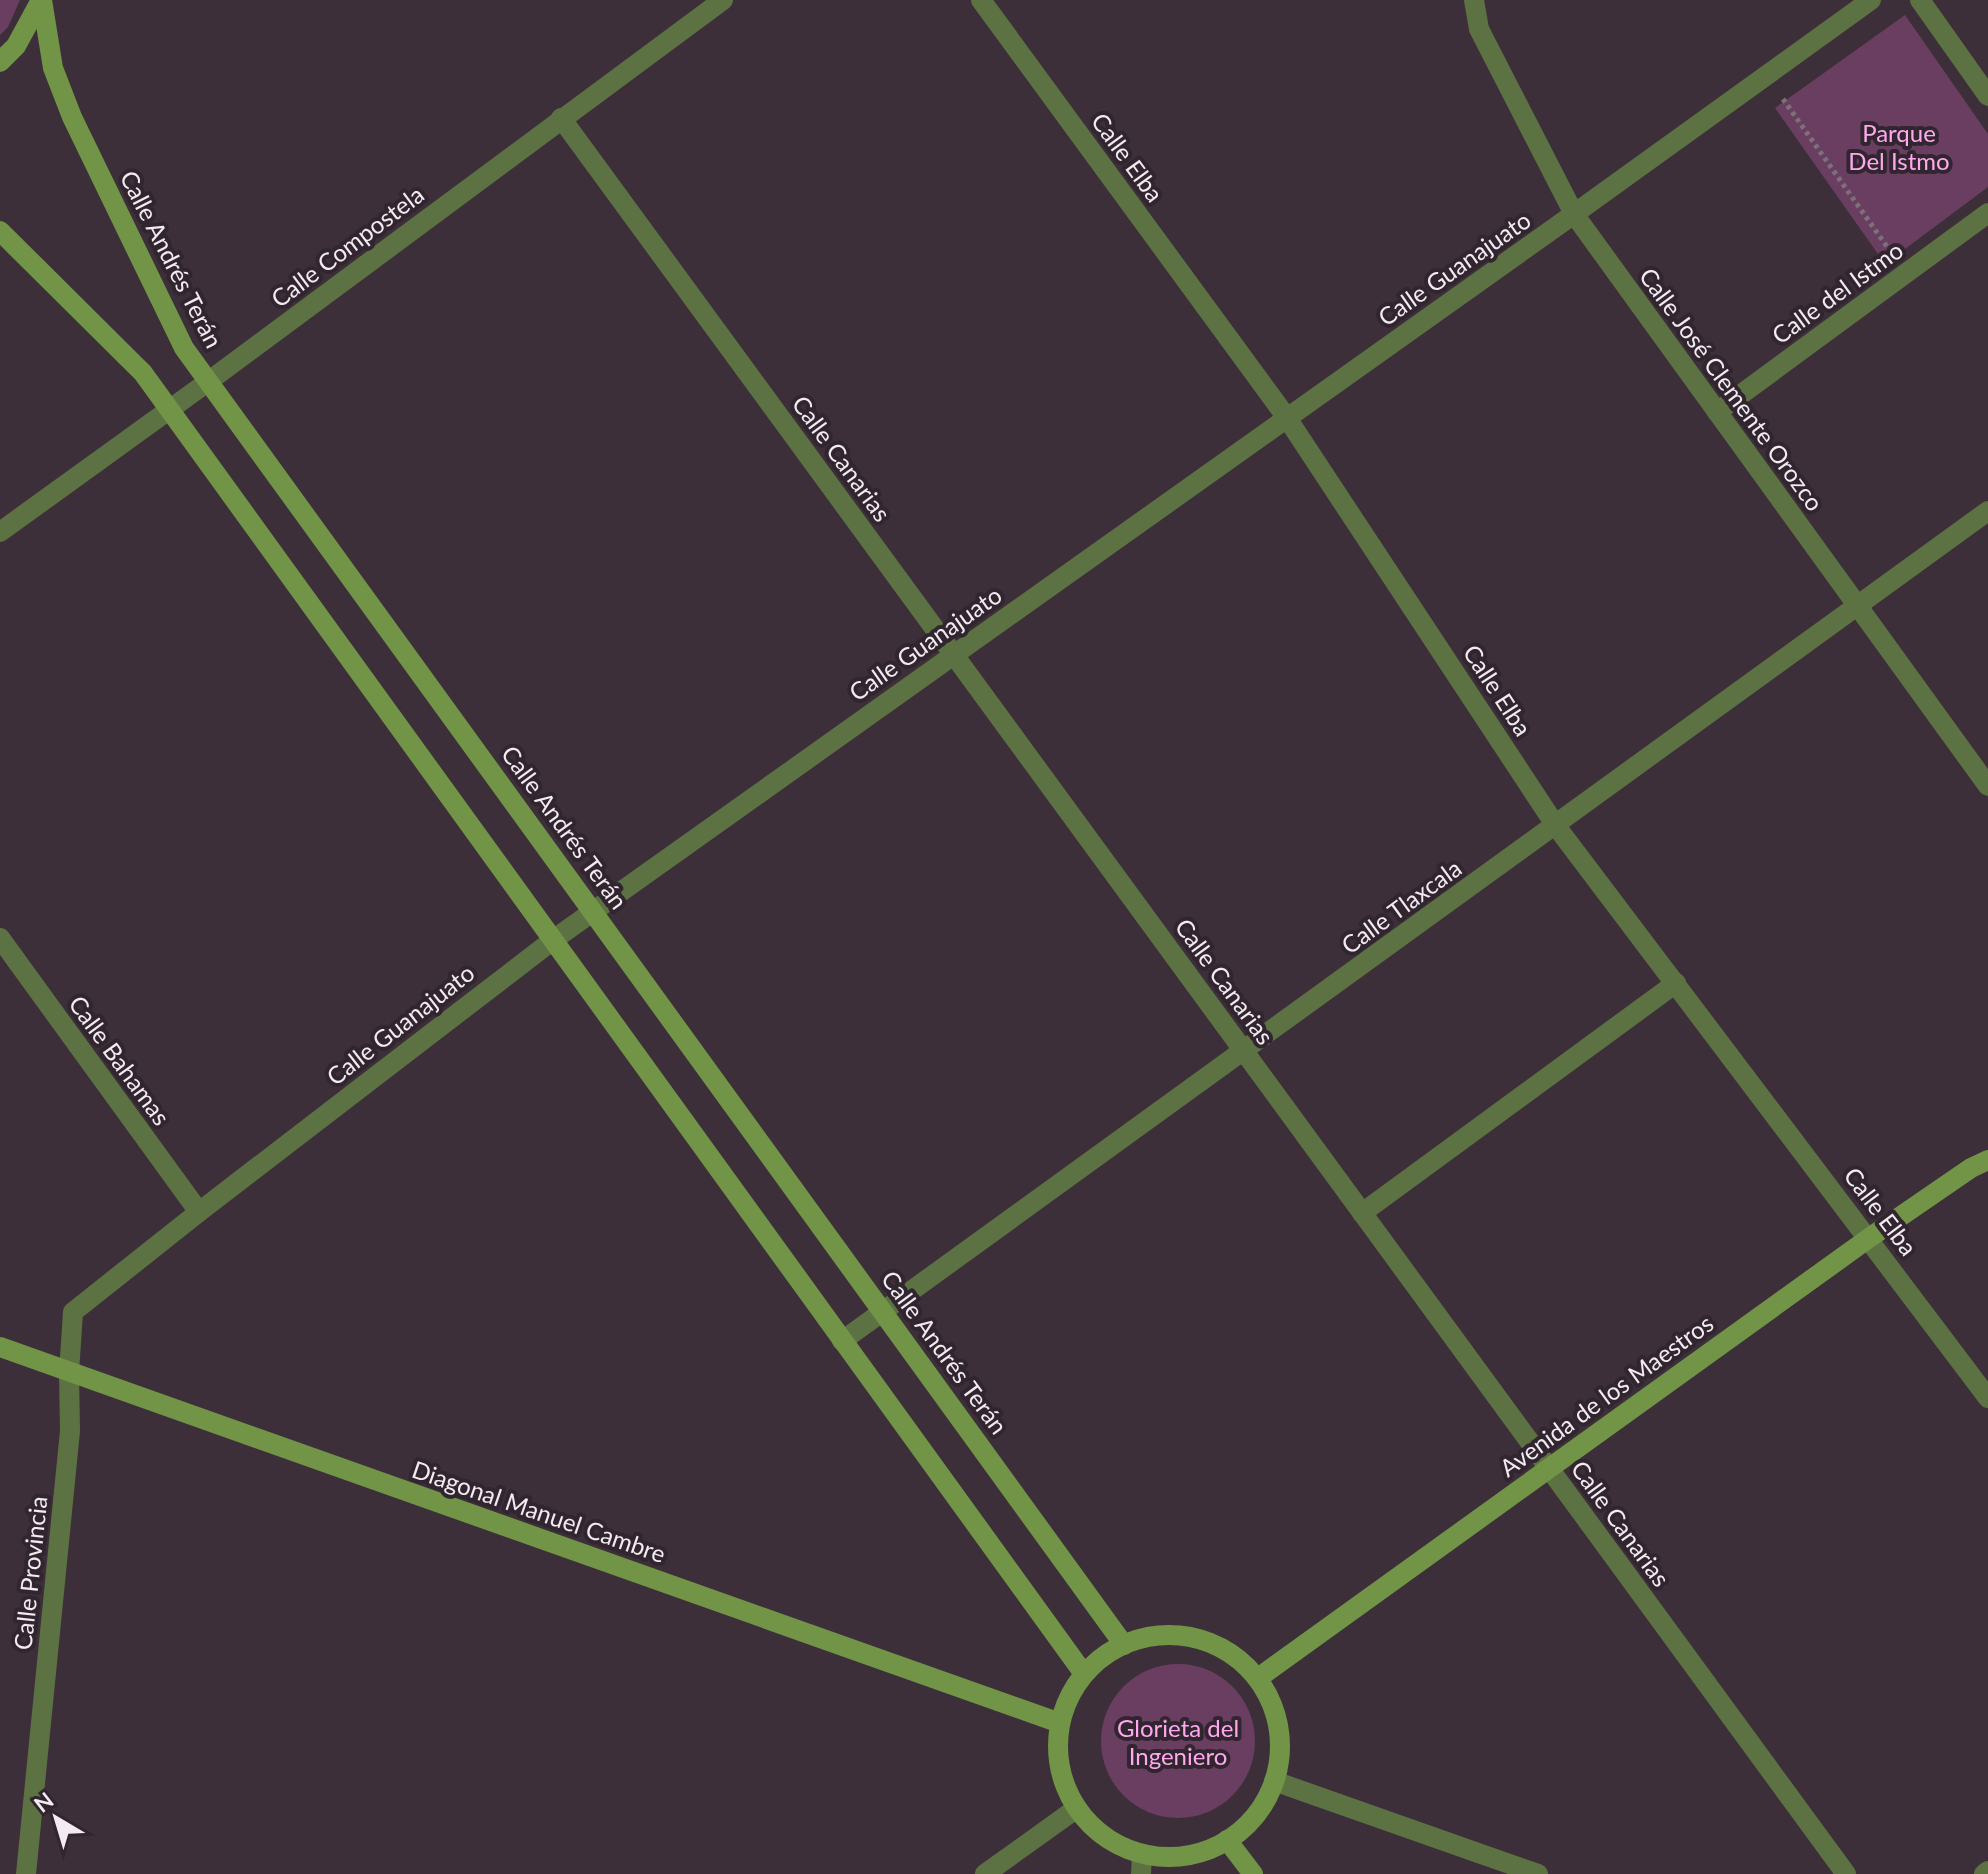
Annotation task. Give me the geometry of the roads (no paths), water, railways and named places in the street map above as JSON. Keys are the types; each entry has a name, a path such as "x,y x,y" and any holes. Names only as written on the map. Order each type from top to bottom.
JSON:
{"street":[{"path":"0,62 16,46 42,0"},
{"name":"Calle Andrés Terán","path":"42,0 53,68 72,117 184,348 1124,1645"},
{"name":"Calle Compostela","path":"0,532 723,0"},
{"name":"Calle Elba","path":"981,0 1287,418 1556,826 1988,1398"},
{"name":"Calle José Clemente Orozco","path":"1474,0 1479,29 1574,214 1988,786"},
{"name":"Calle Guanajuato","path":"69,1372 73,1312 553,940 1871,0"},
{"path":"1920,0 1988,96"},
{"name":"Calle Canarias","path":"561,118 1846,1874"},
{"name":"Calle del Istmo","path":"1717,412 1988,213"},
{"path":"0,231 143,373 1084,1674"},
{"name":"Calle Tlaxcala","path":"842,1341 1988,511"},
{"name":"Calle Bahamas","path":"0,938 199,1212"},
{"path":"1362,1213 1676,983"},
{"name":"Avenida de los Maestros","path":"1258,1678 1869,1238 1971,1168 1988,1160"},
{"name":"Diagonal Manuel Cambre","path":"0,1347 1060,1723"},
{"name":"Calle Provincia","path":"26,1874 70,1431 69,1372"},
{"path":"1173,1634 1198,1638 1222,1647 1258,1678 1272,1703 1279,1728 1280,1755 1274,1781 1263,1804 1247,1825 1227,1840 1200,1852 1142,1864 1091,1825 1064,1784 1059,1764 1060,1723 1069,1697 1084,1674 1103,1657 1124,1645 1148,1637 1173,1634"},
{"path":"1274,1781 1500,1868 1538,1874"},
{"path":"985,1874 1077,1808"},
{"path":"1227,1840 1253,1874"}],"park label":[{"name":"Parque Del Istmo","path":"1899,146"},
{"name":"Glorieta del Ingeniero","path":"1178,1741"}]}
